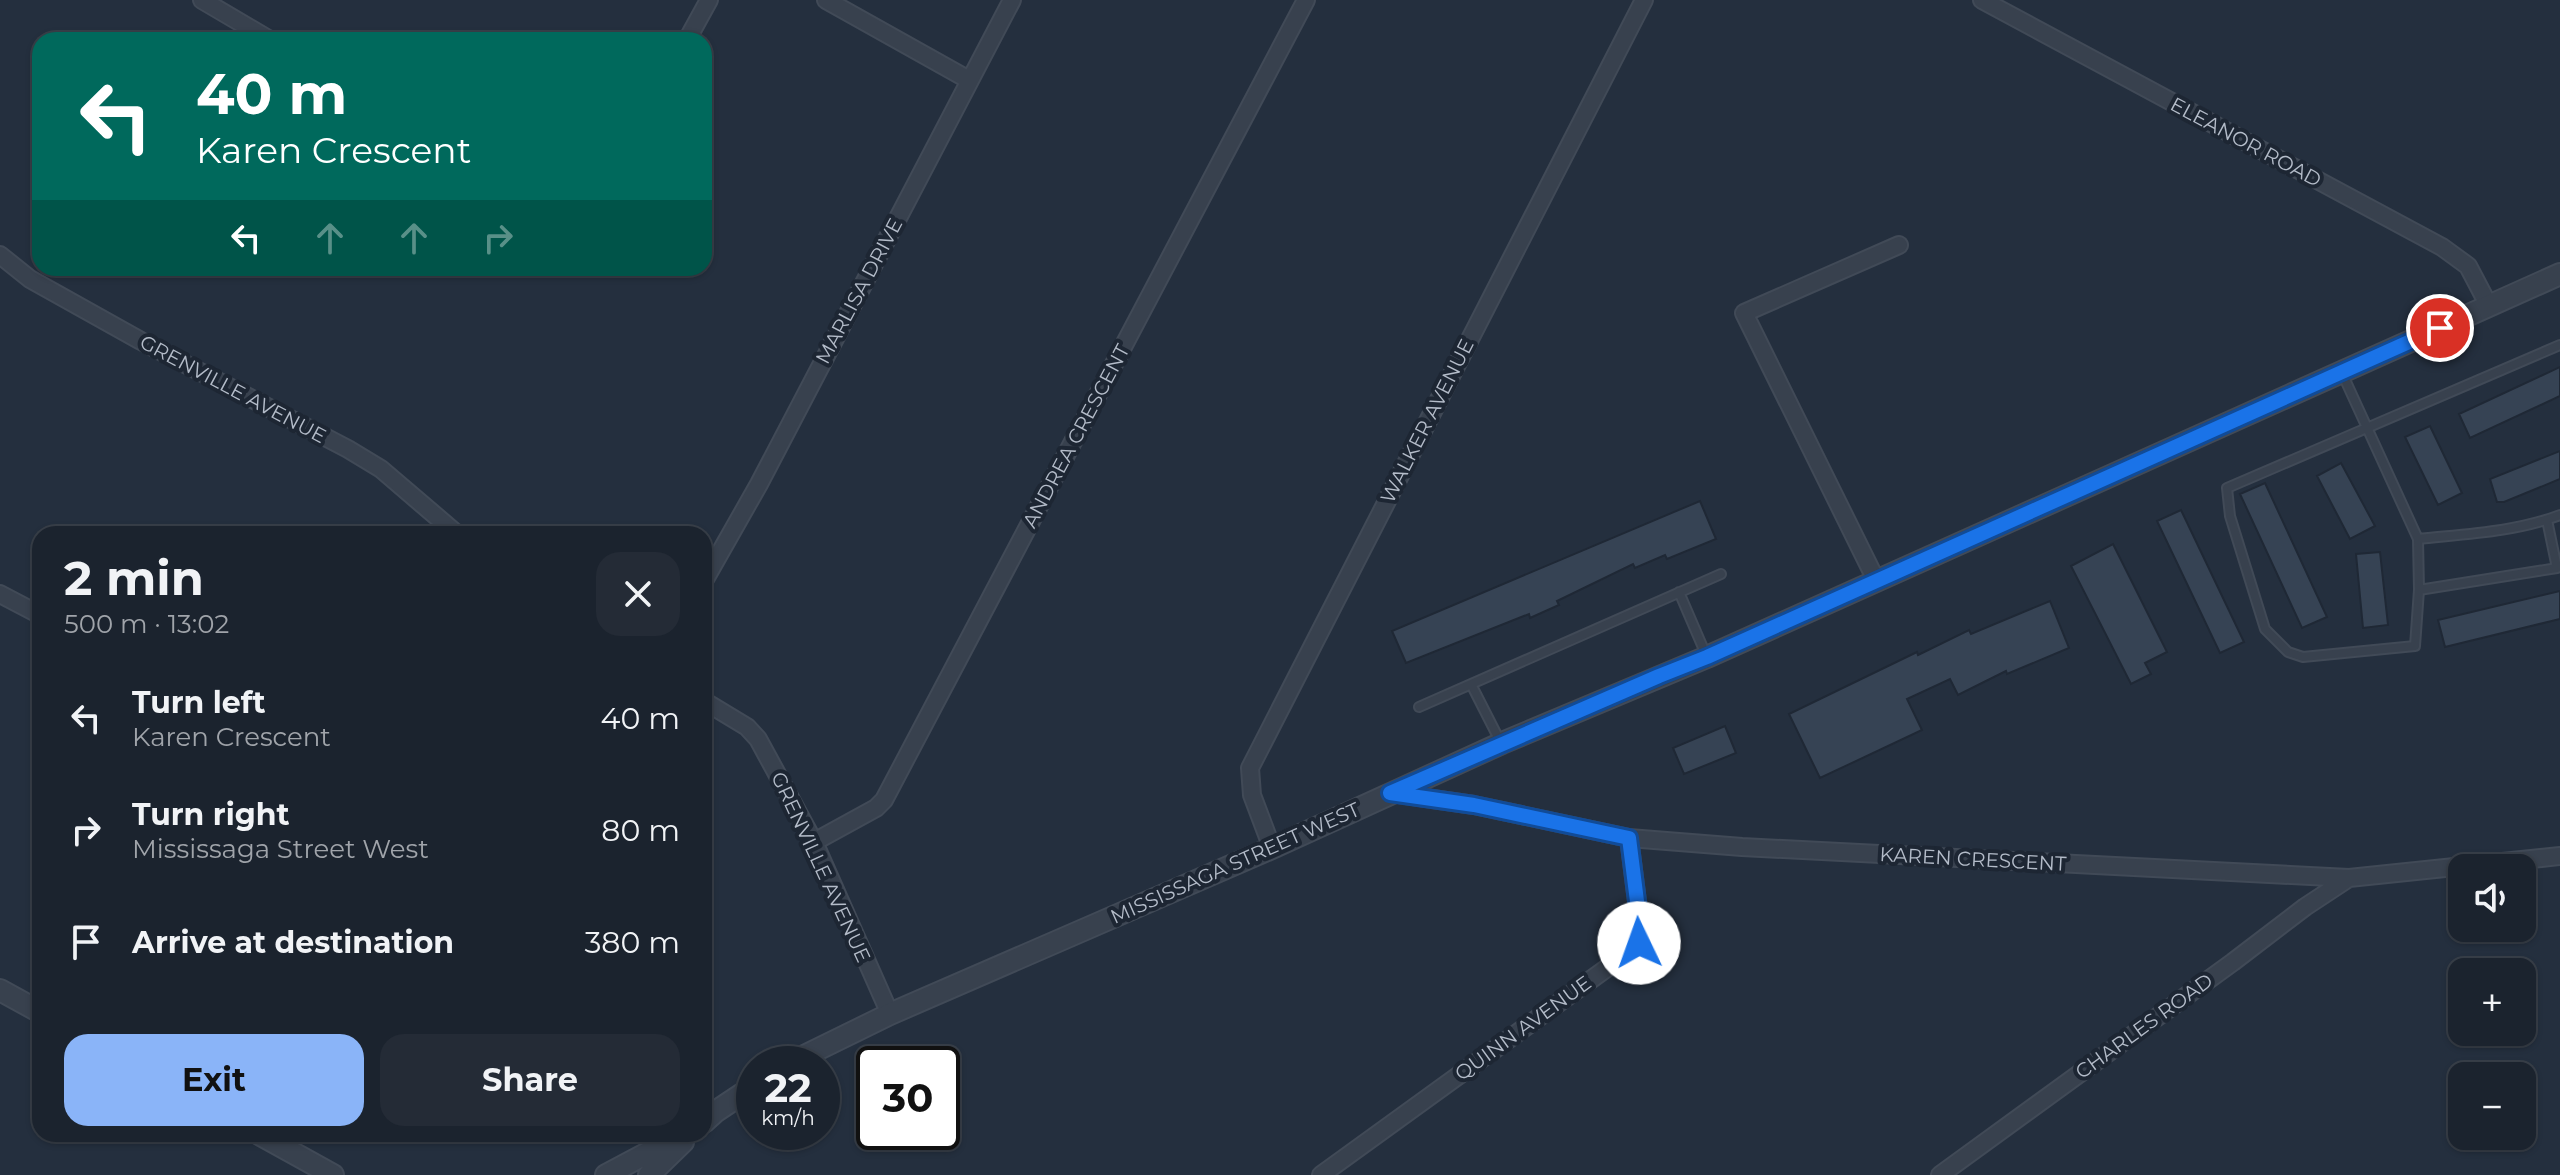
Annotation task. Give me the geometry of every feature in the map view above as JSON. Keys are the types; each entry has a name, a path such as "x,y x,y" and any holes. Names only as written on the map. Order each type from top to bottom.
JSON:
{"street":[{"path":"202,0 256,32"},
{"path":"691,32 709,0"},
{"path":"826,0 969,80"},
{"name":"MARLISA DRIVE","path":"712,567 759,484 1012,0"},
{"name":"ANDREA CRESCENT","path":"814,842 876,808 884,800 1306,0"},
{"name":"WALKER AVENUE","path":"1272,848 1252,795 1250,768 1644,0"},
{"name":"ELEANOR ROAD","path":"1982,0 2442,247 2468,266 2489,306"},
{"path":"1876,580 1744,313 1899,245"},
{"name":"GRENVILLE AVENUE","path":"0,255 30,279 141,341 348,449 381,469 448,526"},
{"name":"MISSISSAGA STREET WEST","path":"825,1046 890,1014 1272,848 1502,743 1707,657 2560,274"},
{"path":"0,594 32,611"},
{"name":"GRENVILLE AVENUE","path":"712,706 747,727 758,739 814,842 890,1014"},
{"name":"KAREN CRESCENT","path":"1390,793 1474,805 1629,838 1742,847 2349,878 2560,856"},
{"name":"QUINN AVENUE","path":"1321,1175 1636,947 1641,933 1629,838"},
{"name":"CHARLES ROAD","path":"1940,1175 2349,878"},
{"path":"0,990 32,1008"},
{"path":"712,1115 736,1098"},
{"path":"273,1142 333,1175"},
{"path":"606,1175 668,1142"},
{"path":"649,1175 684,1142"}],"lane":[{"path":"2341,372 2368,428 2418,539 2419,590 2415,646 2303,657 2288,652 2265,629 2234,531 2227,488 2368,428 2560,345"},
{"path":"2418,539 2486,532 2560,515"},
{"path":"2419,590 2557,568 2547,520"},
{"path":"1419,707 1721,574"},
{"path":"1679,592 1707,657"},
{"path":"1471,684 1502,743"}],"building":[{"path":"2560,367 2560,396 2470,438 2459,414"},
{"path":"2430,426 2462,493 2438,505 2405,437"},
{"path":"2560,451 2560,479 2504,502 2497,502 2490,479"},
{"path":"2341,463 2375,526 2350,539 2317,476"},
{"path":"2265,483 2327,617 2302,628 2240,494"},
{"path":"1700,501 1716,539 1667,559 1665,555 1635,568 1633,564 1557,601 1559,605 1530,618 1529,614 1406,663 1392,631"},
{"path":"2181,510 2244,642 2220,653 2157,521"},
{"path":"2113,544 2167,652 2145,663 2151,674 2131,684 2071,566"},
{"path":"2380,552 2388,625 2363,628 2356,554"},
{"path":"2560,591 2560,619 2445,647 2438,620"},
{"path":"2050,601 2069,648 2007,674 2006,671 1958,695 1950,679 1907,699 1922,730 1820,778 1789,714 1917,652 1918,655 1969,630 1971,634"},
{"path":"1725,726 1736,753 1684,774 1673,748"}],"route":[{"path":"1639,943 1641,933 1629,838 1474,805 1390,793 1707,657 2258,407 2440,328"}]}
